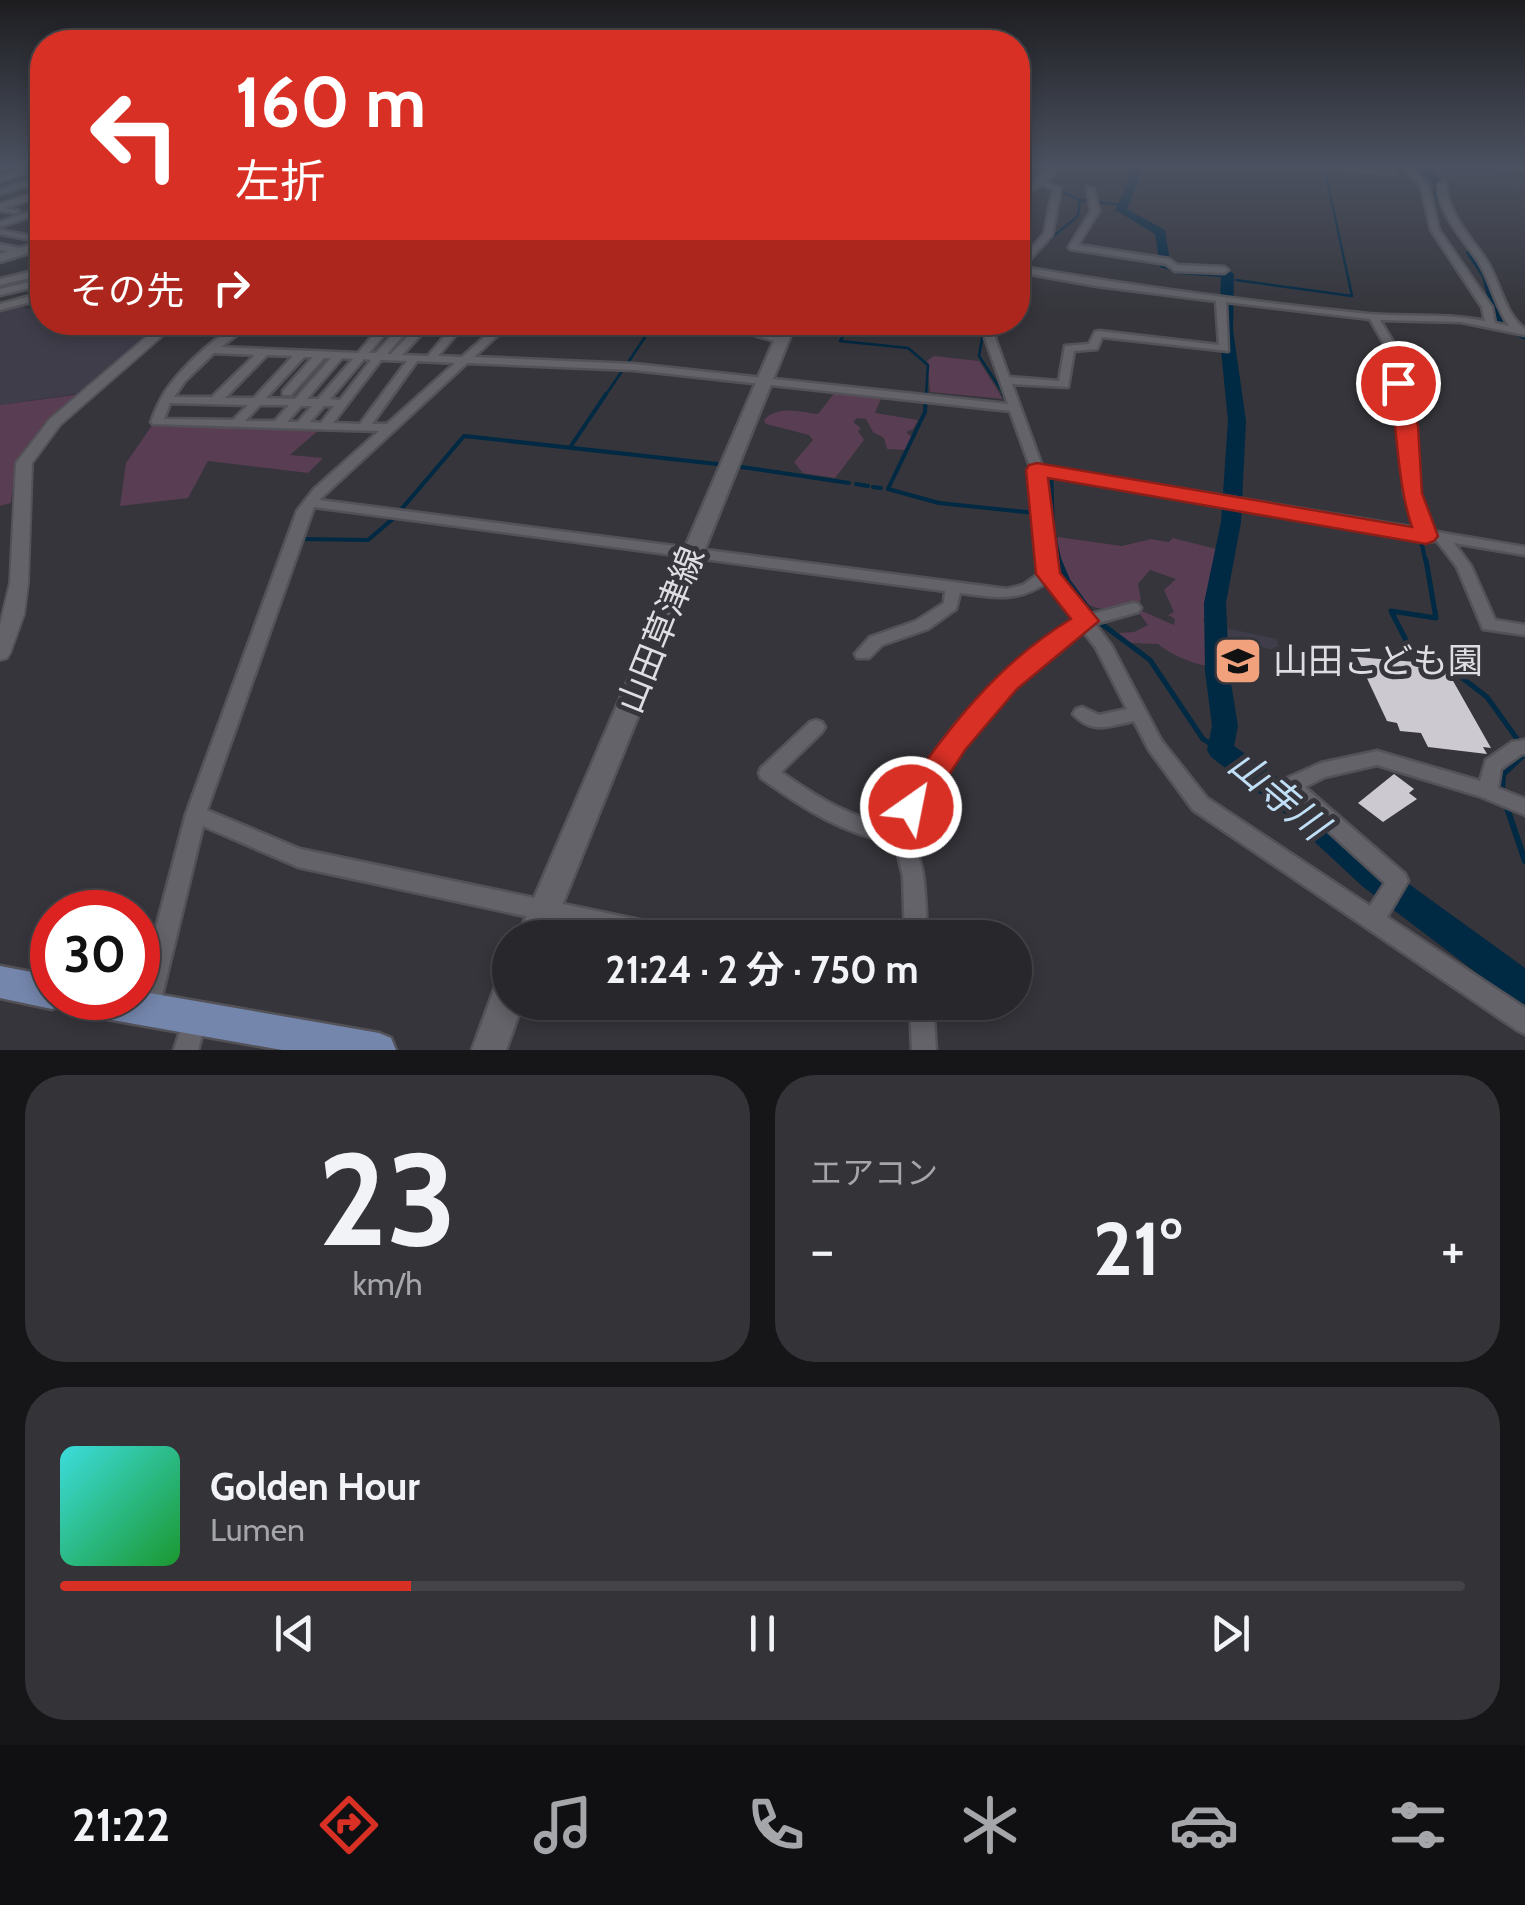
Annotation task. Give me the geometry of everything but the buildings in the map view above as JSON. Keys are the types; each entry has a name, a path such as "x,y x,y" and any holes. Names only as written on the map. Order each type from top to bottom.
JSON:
{"main road":[{"path":"0,258 30,248"},
{"name":"山田草津線","path":"541,920 783,335"},
{"path":"0,982 30,988"},
{"path":"160,1017 190,1034 379,1050"},
{"path":"489,1050 500,1020"}],"street":[{"path":"1030,255 1048,235 1052,215"},
{"path":"1094,215 1073,248 1169,262 1174,268 1224,270"},
{"path":"1432,215 1436,230 1487,308 1493,325 1503,334 1523,334 1484,262 1452,215"},
{"path":"0,228 30,216"},
{"path":"0,228 30,238"},
{"path":"0,248 21,252"},
{"path":"1030,271 1374,317 1461,318 1493,325"},
{"path":"0,282 30,275"},
{"path":"0,292 30,285"},
{"path":"1006,380 1064,385 1069,348 1090,348 1100,334 1224,349 1221,298"},
{"path":"0,307 30,299"},
{"path":"1374,317 1391,347 1408,426 1412,493 1426,536"},
{"path":"0,653 14,614 19,583 24,463 55,422 157,335"},
{"path":"232,335 212,350 168,400 157,422 390,428"},
{"path":"300,426 378,335"},
{"path":"325,426 398,335"},
{"path":"396,356 416,335"},
{"path":"432,357 451,335"},
{"path":"160,954 196,814 227,720 310,503 491,335"},
{"path":"990,335 1037,470 1048,574 1086,621 1169,767 1200,804 1525,1022"},
{"path":"212,350 634,367 1016,408"},
{"path":"196,423 263,353"},
{"path":"236,424 299,356"},
{"path":"258,425 320,356"},
{"path":"278,426 338,356"},
{"path":"364,427 415,357"},
{"path":"168,400 283,397 343,403"},
{"path":"176,422 198,400"},
{"path":"214,423 236,401"},
{"path":"1037,470 1525,551"},
{"path":"310,503 1007,594 1028,588 1048,574"},
{"path":"1444,540 1464,566 1489,625 1525,630"},
{"path":"863,654 876,641 922,625 951,605 952,588"},
{"path":"915,920 913,876 903,836 911,807 954,742 1007,682 1050,645 1086,621 1134,608"},
{"path":"1082,714 1097,722 1138,714"},
{"path":"816,727 768,773 820,810 864,831 903,836"},
{"path":"1483,790 1488,788 1493,765 1518,747 1525,747"},
{"path":"1373,920 1398,881 1290,785 1321,770 1377,758 1483,790 1525,808"},
{"path":"196,814 298,858 592,920"},
{"path":"922,1020 924,1050"}],"shaded area":[{"path":"16,304 30,309 30,335 150,335 82,393 0,405 0,308"},
{"path":"934,356 979,361 1003,399 930,392 927,361"},
{"path":"836,391 882,396 875,413 918,420 906,432 912,437 905,450 887,449 884,438 873,432 866,419 857,418 853,422 861,428 858,431 864,440 835,478 803,473 794,462 813,440 809,435 766,424 764,420 782,411 818,414"},
{"path":"82,394 34,441 19,469 11,503 0,506 0,405"},
{"path":"153,424 321,428 290,455 323,458 308,473 208,461 188,498 120,506 126,463"},
{"path":"1058,537 1122,546 1151,539 1169,542 1173,538 1216,549 1222,557 1218,559 1218,575 1211,577 1216,588 1212,615 1203,620 1214,634 1215,666 1185,660 1158,644 1129,643 1119,633 1134,632 1148,625 1139,613 1142,611 1174,625 1175,619 1168,615 1174,612 1164,590 1176,579 1150,570 1138,584 1141,600 1137,604 1097,608 1071,589 1057,556"},
{"name":"山田こども園","path":"1226,628 1277,639 1279,651 1247,644 1249,675 1229,670"}],"waterway":[{"path":"1039,248 1078,215"},
{"name":"山寺川","path":"1130,215 1161,232 1164,264 1179,270 1228,274 1226,330 1237,421 1231,522 1215,603 1217,671 1225,726 1220,750 1285,797 1373,876 1519,984 1525,995"},
{"path":"1236,280 1352,296 1335,215"},
{"path":"1472,253 1488,277 1502,325 1525,336"},
{"path":"627,364 646,335"},
{"path":"844,335 840,341 908,348 928,365 926,396"},
{"path":"983,335 979,356 1005,396"},
{"path":"1385,344 1394,396"},
{"path":"605,396 622,371"},
{"path":"571,446 606,394"},
{"path":"926,394 925,412 888,489 939,503 1036,513"},
{"path":"1003,394 1009,403"},
{"path":"1394,394 1403,448"},
{"path":"399,512 464,436 717,464"},
{"path":"1040,464 1051,470 1053,530 1060,562"},
{"path":"742,467 849,483"},
{"path":"856,484 868,486"},
{"path":"873,487 881,488"},
{"path":"1240,501 1269,504"},
{"path":"301,539 368,540 395,517"},
{"path":"1420,536 1426,563"},
{"path":"1426,560 1436,618 1391,611 1411,650 1444,664 1487,697 1525,750"},
{"path":"1060,562 1068,581 1093,615"},
{"path":"1099,622 1150,660 1203,739 1220,750"},
{"path":"1503,775 1525,754"},
{"path":"1502,791 1503,775"},
{"path":"1506,805 1525,861"}],"place":[{"name":"山田こども園","path":"1238,661"}],"route":[{"path":"911,807 954,742 1007,682 1059,638 1086,621 1048,574 1037,470 1426,536 1412,493 1408,426 1398,383"}]}
